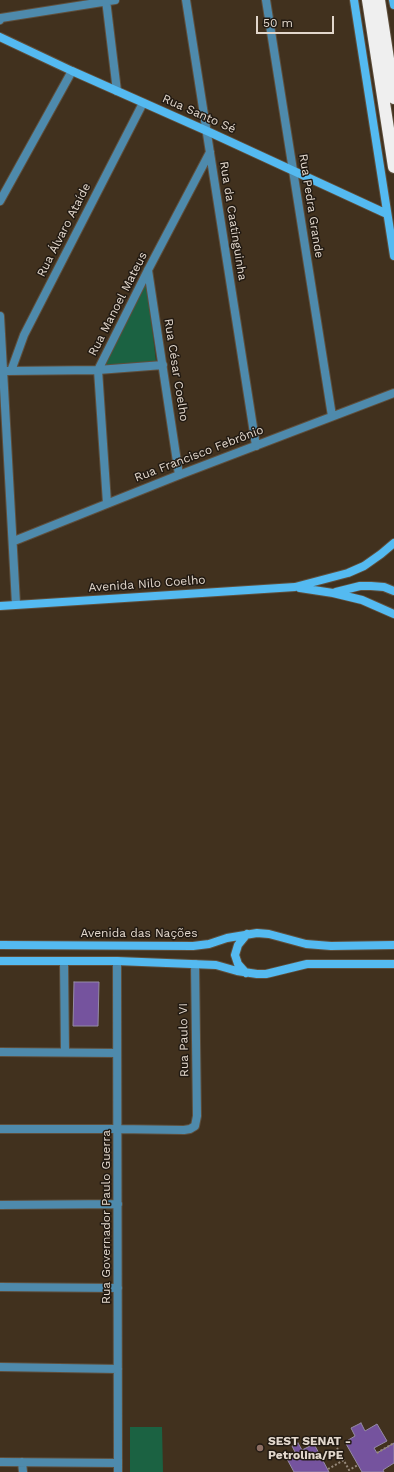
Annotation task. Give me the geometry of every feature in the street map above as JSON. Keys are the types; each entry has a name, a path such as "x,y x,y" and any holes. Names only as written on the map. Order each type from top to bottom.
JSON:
{"highway":[{"path":"368,0 394,167"},
{"path":"379,0 394,98"}],"main road":[{"path":"354,0 394,256"},
{"path":"393,0 394,5"},
{"name":"Rua Santo Sé","path":"0,36 72,71 388,214"},
{"path":"295,587 348,573 364,566 394,543"},
{"path":"386,550 394,554"},
{"path":"333,593 360,586 393,589"},
{"path":"295,587 333,593 362,600 394,614"},
{"name":"Avenida Nilo Coelho","path":"0,606 295,587"},
{"name":"Avenida das Nações","path":"0,945 193,946 209,944 247,934 257,933 269,934 306,944 331,946 394,945"},
{"path":"246,973 238,964 235,956 238,945 247,934"},
{"path":"0,961 118,961 216,965 246,973 266,974 307,964 394,964"}],"street":[{"path":"0,17 79,3 115,0"},
{"name":"Rua da Caatinguinha","path":"186,0 256,446"},
{"name":"Rua Pedra Grande","path":"266,0 332,416"},
{"path":"106,1 116,91"},
{"path":"0,201 72,71"},
{"name":"Rua Álvaro Ataíde","path":"5,371 143,103"},
{"name":"Rua Manoel Mateus","path":"107,503 98,370 148,270 210,152"},
{"name":"Rua César Coelho","path":"148,270 179,474"},
{"path":"0,316 5,371 16,604"},
{"path":"5,371 98,370 163,365"},
{"name":"Rua Francisco Febrônio","path":"14,541 179,474 394,393"},
{"name":"Rua Governador Paulo Guerra","path":"118,961 118,1472"},
{"path":"64,962 65,1052"},
{"name":"Rua Paulo VI","path":"118,1129 184,1130 195,1126 197,1116 195,964"},
{"path":"0,1052 117,1053"},
{"path":"0,1129 118,1129"},
{"path":"0,1205 118,1204"},
{"path":"0,1287 118,1288"},
{"path":"0,1367 118,1369"},
{"path":"0,1462 118,1462"},
{"path":"22,1462 23,1472"}],"path":[{"path":"377,1453 394,1443"},
{"path":"337,1448 349,1471 358,1465"},
{"path":"328,1470 344,1460"}],"green space":[{"path":"146,278 156,361 101,368"},
{"path":"130,1427 162,1427 163,1472 130,1472"}],"building":[{"path":"74,982 99,982 98,1026 73,1026"},
{"path":"361,1423 365,1431 377,1424 387,1441 374,1448 377,1453 394,1443 394,1463 383,1470 384,1472 362,1472 345,1442 355,1436 351,1428"},
{"path":"298,1443 302,1450 314,1444 329,1472 294,1472 287,1459 296,1454 292,1446"}],"place":[{"name":"SEST SENAT - Petrolina/PE","path":"260,1448"}]}
